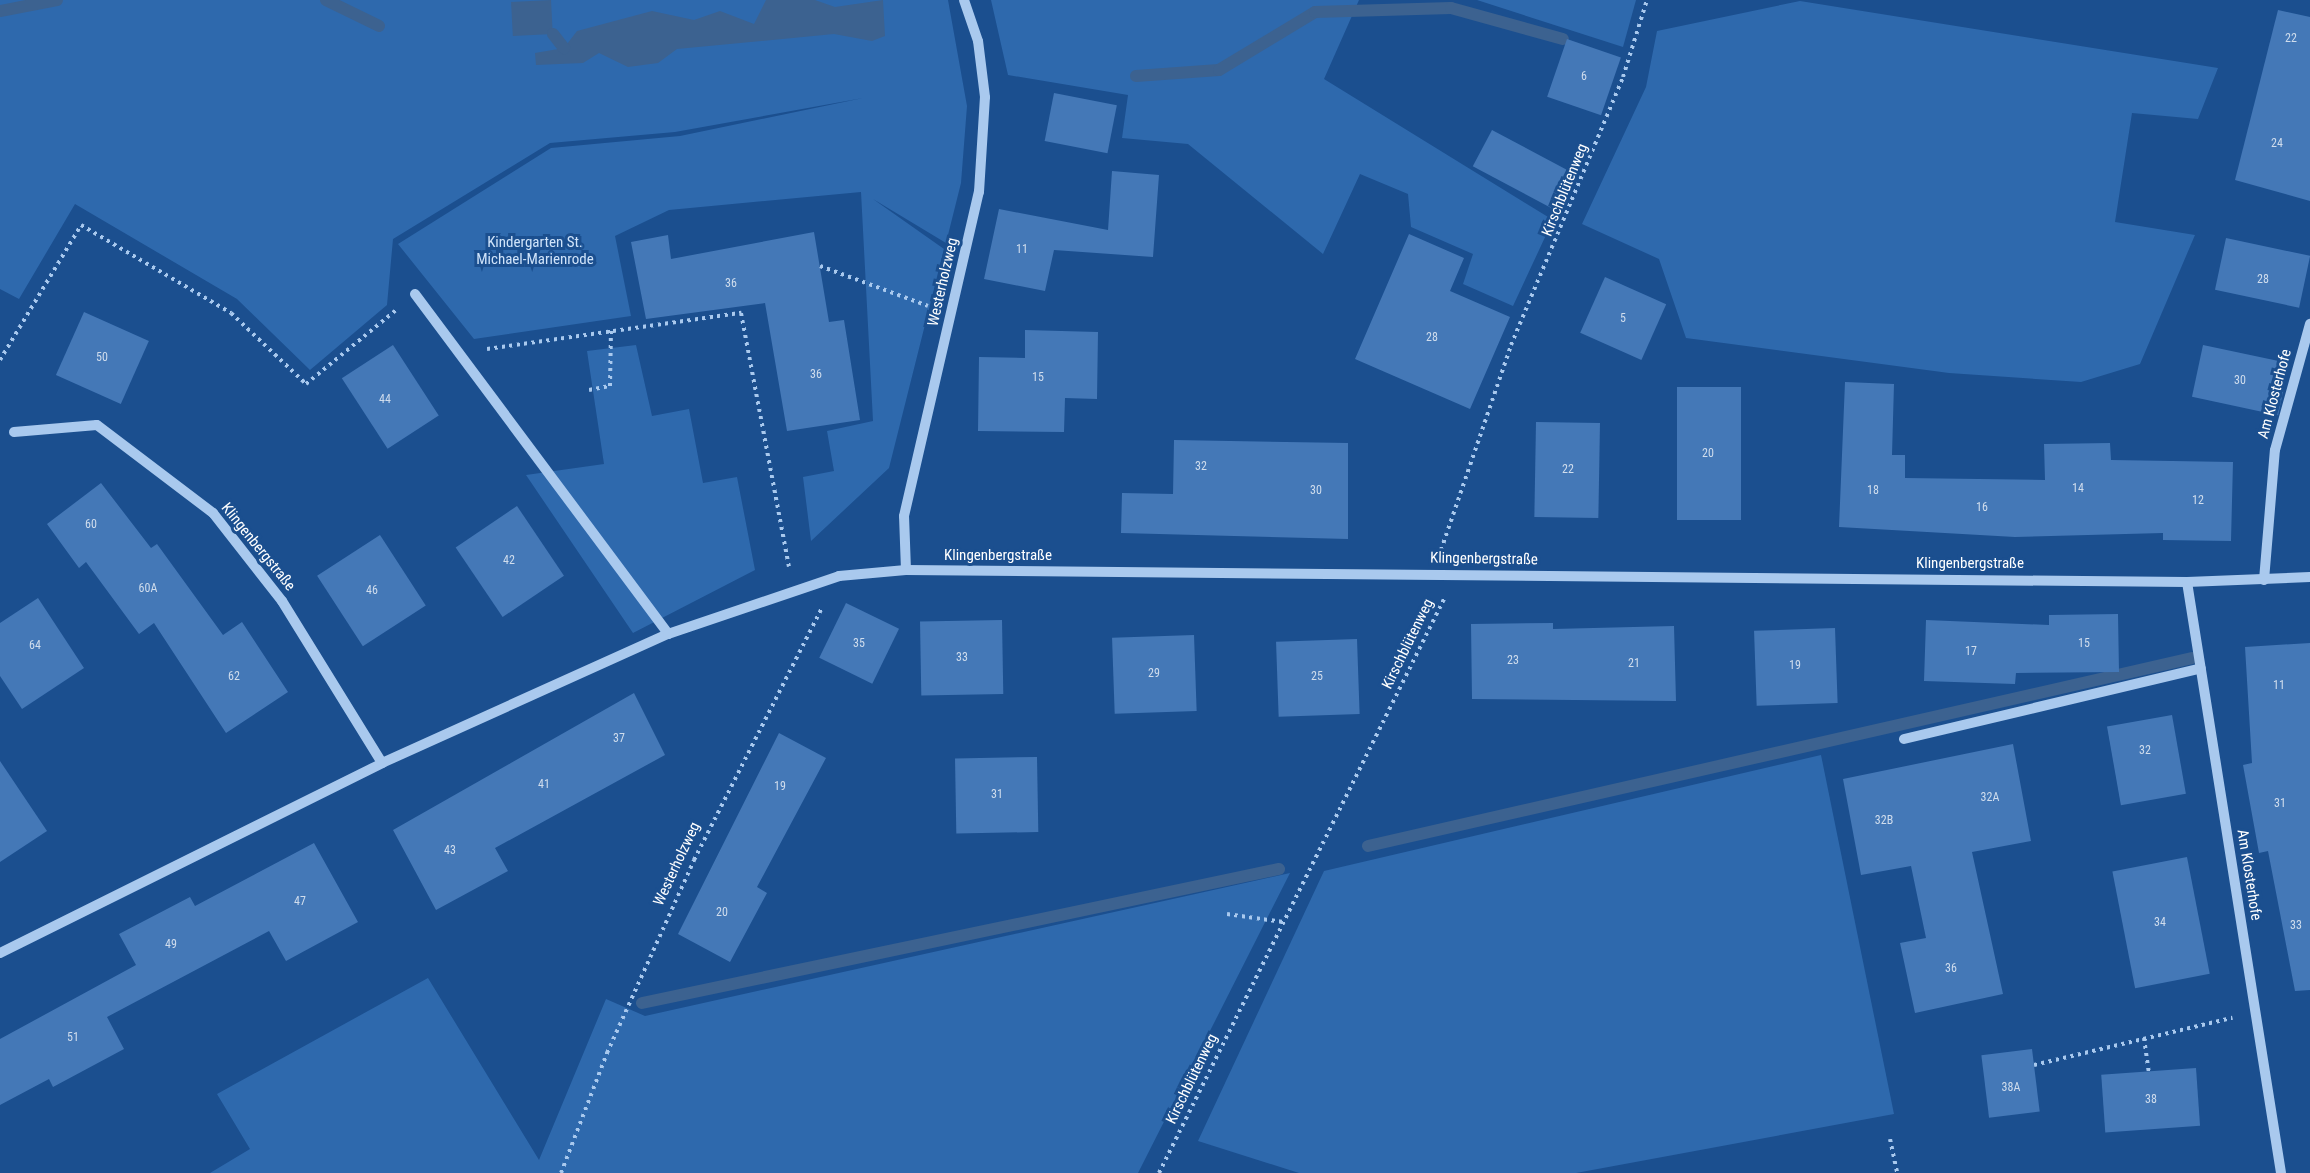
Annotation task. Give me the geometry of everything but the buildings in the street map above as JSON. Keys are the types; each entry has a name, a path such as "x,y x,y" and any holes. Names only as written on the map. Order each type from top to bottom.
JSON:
{"street":[{"name":"Westerholzweg","path":"906,570 904,516 979,192 985,97 978,42 964,0"},
{"path":"415,294 668,634"},
{"name":"Am Klosterhofe","path":"2264,580 2275,450 2310,324"},
{"name":"Klingenbergstraße","path":"14,432 97,425 213,513 282,601 382,763"},
{"name":"Klingenbergstraße","path":"0,953 382,763 668,634 794,587 839,576 906,570 1443,573 2187,582 2310,577"},
{"name":"Am Klosterhofe","path":"2187,582 2280,1173"},
{"path":"1904,739 2201,668"}],"path":[{"name":"Kirschblütenweg","path":"1159,1173 1446,594 1441,549 1511,345 1623,77 1647,0"},
{"path":"0,360 81,225 231,313 306,384 415,294"},
{"path":"820,266 951,313"},
{"path":"460,353 741,313 794,587"},
{"path":"589,390 610,386 611,330"},
{"name":"Westerholzweg","path":"561,1173 607,1053 694,860 839,576"},
{"path":"1227,914 1283,922"},
{"path":"2034,1065 2256,1012"},
{"path":"2144,1038 2149,1072"},
{"path":"1890,1139 1897,1173"}],"green space":[{"name":"Kindergarten St. Michael-Marienrode","path":"0,0 948,0 967,106 961,183 946,243 873,199 944,249 889,468 811,541 803,477 834,471 827,431 873,421 861,192 669,210 615,236 631,316 474,339 398,244 551,148 680,136 863,98 675,132 550,143 393,239 387,305 310,370 237,299 75,204 19,299 0,289"},
{"path":"991,0 1359,0 1324,79 1553,220 1513,306 1463,284 1473,254 1411,227 1408,194 1360,174 1323,254 1188,144 1122,138 1128,95 1008,75"},
{"path":"1477,0 1636,0 1623,47"},
{"path":"1800,1 2218,68 2198,119 2132,113 2115,222 2195,235 2140,364 2081,382 1949,373 1686,338 1659,259 1582,224 1646,87 1657,31"},
{"path":"636,345 652,416 689,409 703,483 737,477 755,570 633,633 526,475 604,464 587,351"},
{"path":"1821,755 1894,1114 1576,1173 1299,1173 1198,1141 1324,871"},
{"path":"1290,873 1138,1173 210,1173 250,1149 217,1094 428,978 539,1160 606,999 645,1016"}],"shaded area":[{"path":"551,0 553,34 513,36 511,2"},
{"path":"766,0 815,0 835,7 883,0 885,36 872,41 834,34 677,49 658,63 628,67 599,53 583,63 536,65 535,53 564,48 577,31 652,11 694,20 720,11 754,24"}],"waterway":[{"path":"0,11 57,0"},
{"path":"326,0 379,26"},
{"path":"1136,76 1219,70 1315,12 1451,8 1563,39"},
{"path":"553,34 564,48"},
{"path":"1368,846 2192,658"},
{"path":"642,1003 1279,869"}]}
